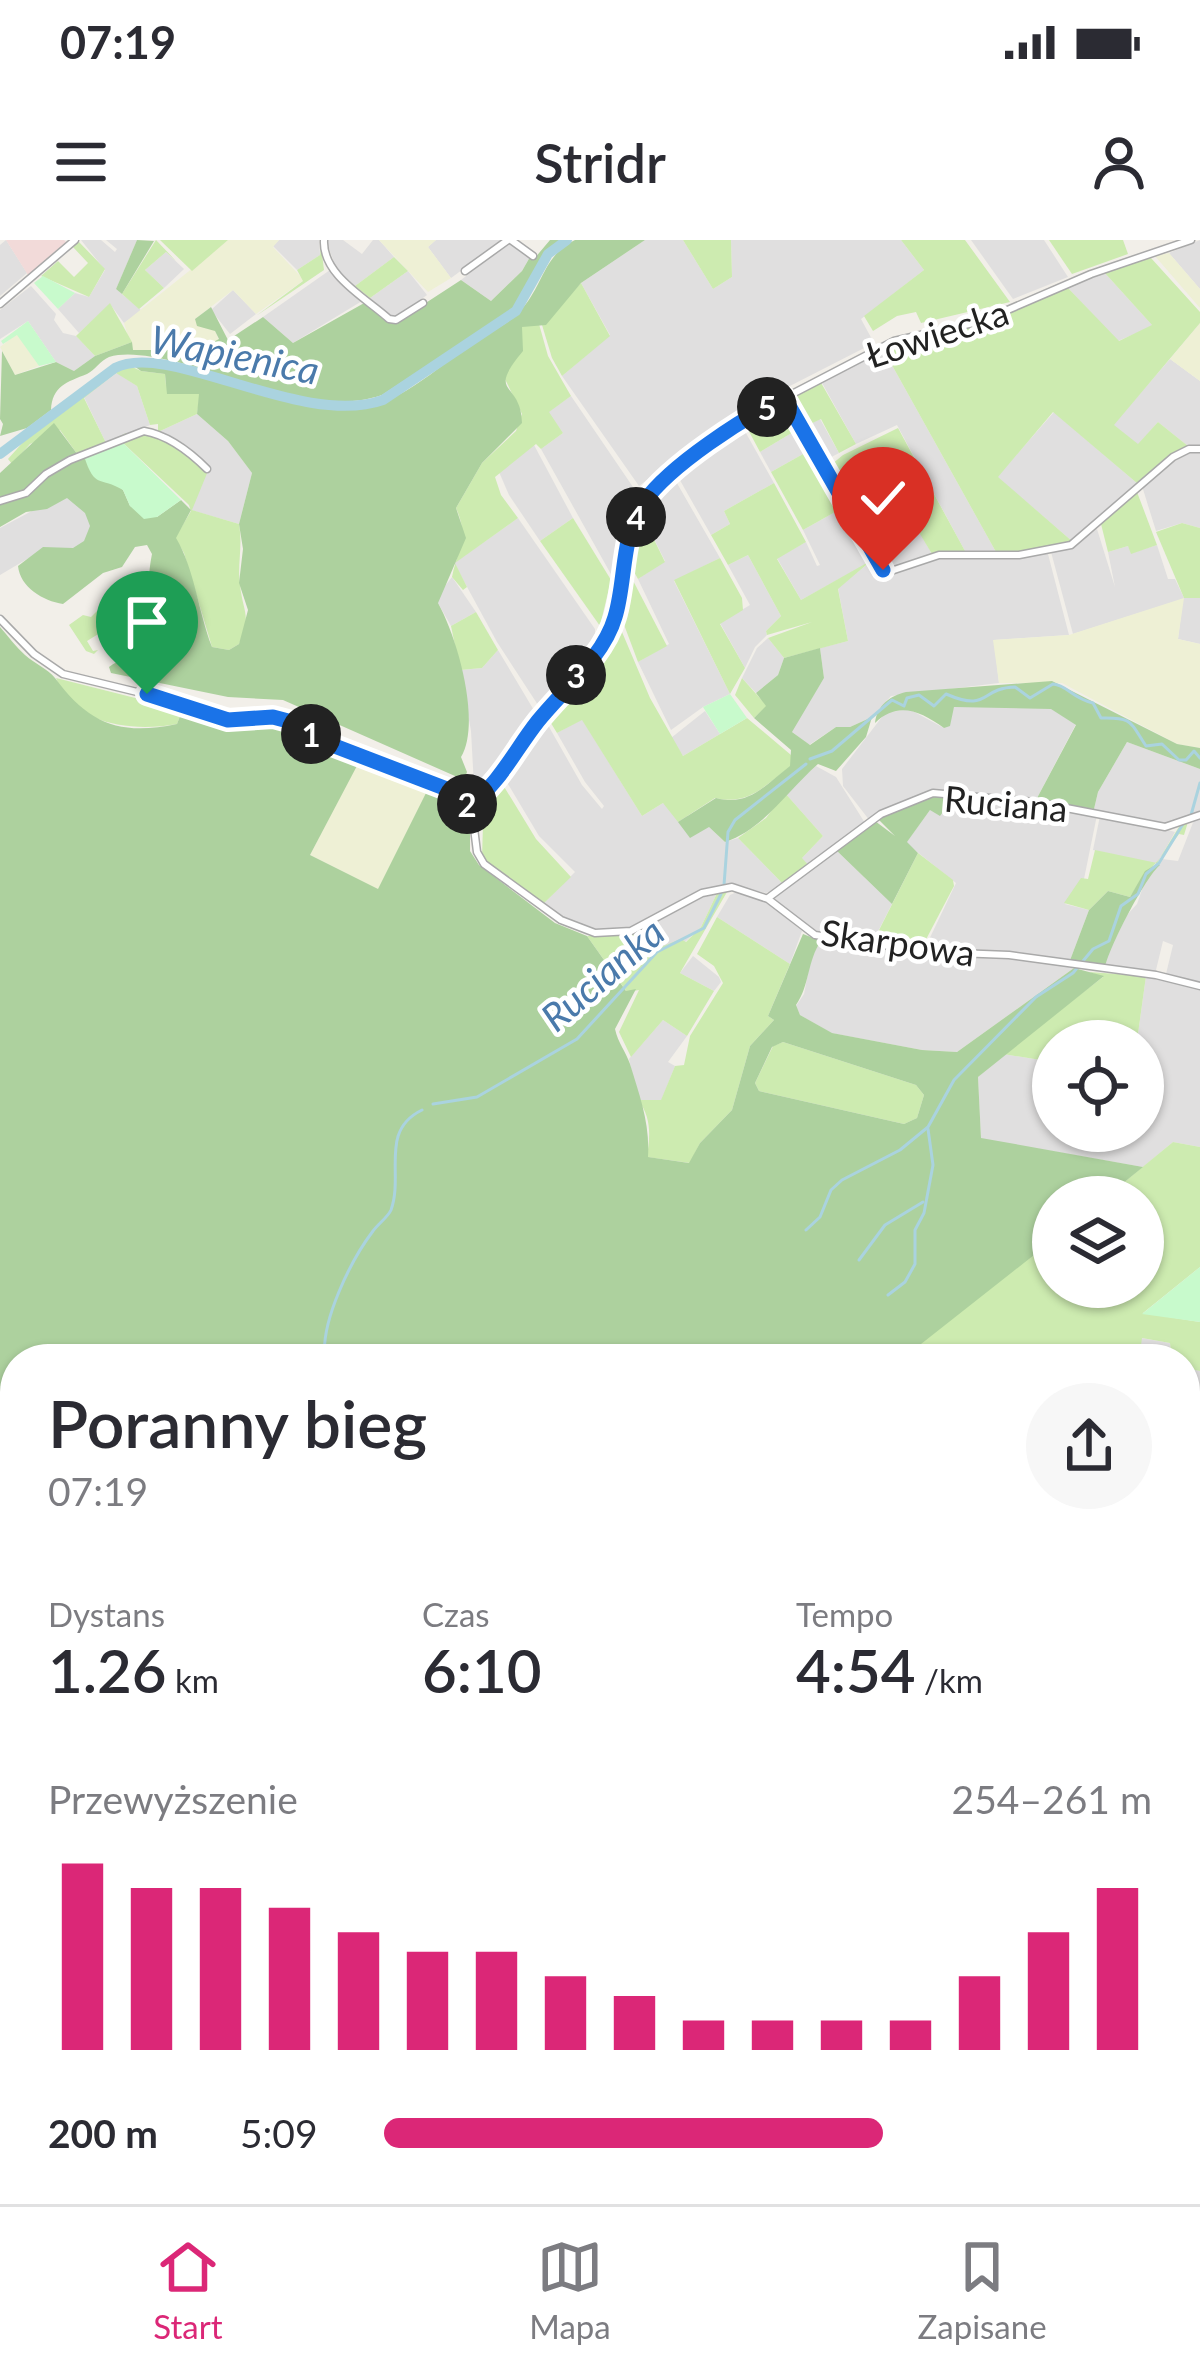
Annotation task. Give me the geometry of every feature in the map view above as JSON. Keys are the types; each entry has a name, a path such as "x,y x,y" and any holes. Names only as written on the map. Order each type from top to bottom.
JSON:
{"street":[{"path":"0,304 75,240"},
{"path":"323,240 323,253 331,267 389,319 396,320 423,303"},
{"path":"465,271 510,240 533,256"},
{"name":"Łowiecka","path":"469,806 506,768 607,635 615,619 634,522 646,498 721,436 784,397 901,338 982,321 1091,274 1191,240"},
{"path":"784,397 873,559 886,571 939,555 1019,555 1071,545 1174,457 1200,449"},
{"path":"0,501 26,493 70,460 144,430 183,448 207,469"},
{"path":"0,619 34,654 63,674 222,718 288,721 332,745 452,791 469,806 476,824 477,852 484,864 579,929 631,931 719,888 740,888 767,898"},
{"name":"Ruciana","path":"767,898 881,814 933,794 1035,802 1166,827 1200,815"},
{"name":"Skarpowa","path":"767,898 803,928 824,937 931,952 1009,955 1200,986"}],"shaded area":[{"path":"6,240 27,273 0,296 0,245"},
{"path":"6,240 64,240 66,242 28,275"},
{"path":"81,240 101,240 115,252 106,240 137,240 116,289 142,311 124,323 110,304 79,333 58,309 75,293 89,297 105,270"},
{"path":"279,240 319,240 320,255 297,270 273,246"},
{"path":"326,240 343,240 362,254 373,240 379,240 394,257 355,286 336,268"},
{"path":"436,240 503,240 451,278 428,247"},
{"path":"645,240 683,240 713,289 732,277 731,240 901,240 924,270 861,319 874,343 706,431 639,486 562,376 610,335 581,283"},
{"path":"971,240 1044,240 1068,277 1013,299"},
{"path":"1200,240 1200,289 1169,253"},
{"path":"511,241 530,257 491,301 461,280"},
{"path":"166,252 184,269 164,288 145,270"},
{"path":"330,270 362,301 293,343 263,317"},
{"path":"408,271 427,295 393,319 370,298"},
{"path":"1104,272 1153,326 1118,341 1068,288"},
{"path":"31,286 56,314 54,320 63,333 76,336 95,356 74,371 56,362 28,321 0,339 0,310"},
{"path":"233,290 256,314 230,334 211,310"},
{"path":"883,349 996,552 965,551 897,425 856,444 821,381"},
{"path":"1170,359 1200,381 1200,445 1188,446 1158,422 1138,445 1113,425"},
{"path":"117,373 137,386 150,425 106,443 84,397"},
{"path":"571,396 635,490 612,576 541,449 563,433 548,412"},
{"path":"1054,412 1138,484 1073,542 997,477"},
{"path":"197,414 228,441 252,473 239,524 191,510 158,432"},
{"path":"820,419 839,453 824,461 804,427"},
{"path":"742,426 774,483 724,511 730,524 711,535 677,475"},
{"path":"800,428 812,449 771,472 760,452"},
{"path":"534,445 573,518 540,541 499,472"},
{"path":"1189,451 1200,451 1200,528 1182,523 1156,531 1142,486"},
{"path":"674,478 720,558 674,581 730,694 671,730 638,662 669,644 638,579 665,561 641,513"},
{"path":"73,489 104,537 61,556 44,549 0,575 0,528"},
{"path":"844,507 872,560 890,574 912,563 951,555 1048,554 1069,635 994,640 999,683 891,696 872,717 850,727 836,727 809,745 791,731 824,678 820,648 848,641 838,588 870,562 801,600 777,558 806,542 820,565 803,530"},
{"path":"518,518 595,629 595,636 538,705 454,563"},
{"path":"915,524 932,554 891,570 876,539"},
{"path":"1097,529 1115,587 1108,552 1128,546 1132,553 1157,545 1168,579 1175,579 1184,598 1200,598 1200,644 1178,639 1183,599 1073,634 1051,552"},
{"path":"748,555 781,616 766,631 745,668 720,623 750,605 728,565"},
{"path":"452,577 476,612 451,626 438,595"},
{"path":"768,638 784,658 778,675 756,693 742,678 757,648"},
{"path":"498,650 535,712 474,786 471,731 460,670 482,668"},
{"path":"954,707 1051,708 1076,724 1036,800 938,791 870,821 843,786 842,769 885,713 909,709 944,728"},
{"path":"705,711 720,734 683,756 671,738"},
{"path":"544,718 582,785 602,809 557,733 582,719 642,816 663,803 709,827 725,842 738,838 784,885 766,893 733,885 712,888 630,929 603,931 570,923 542,905 575,872 539,836 502,774"},
{"path":"1127,742 1200,769 1200,813 1165,825 1094,809 1098,792"},
{"path":"816,766 836,777 865,823 810,867 801,859 823,836 785,793"},
{"path":"955,795 1097,815 1084,879 1065,904 1089,910 1069,963 985,950 925,948 956,883 906,843 930,810"},
{"path":"1100,816 1175,832 1157,864 1093,850"},
{"path":"1200,817 1200,984 1166,974 1173,945 1163,941 1155,974 1105,968 1107,955 1145,881 1162,859 1178,861 1194,820"},
{"path":"836,850 892,904 873,941 811,931 772,899"},
{"path":"719,889 701,927 685,942 653,950 639,930"},
{"path":"739,891 764,900 802,931 790,964 717,917 730,895"},
{"path":"821,941 1074,968 957,1052 922,1050 831,1033 800,1015 796,1006"},
{"path":"693,956 719,977 714,991 680,973"},
{"path":"1146,976 1200,988 1200,1147 1173,1142 1164,1150 1164,1020 1140,1020"},
{"path":"663,1020 687,1036 668,1062 675,1066 661,1101 638,1100 629,1059"},
{"path":"1003,1054 1032,1059 1032,1148 981,1139 978,1077"},
{"path":"1056,1152 1161,1152 1143,1167"},
{"path":"1141,1338 1170,1344 1140,1344"}],"green space":[{"path":"137,240 154,241 122,294 116,289"},
{"path":"156,240 176,261 166,252 145,270 164,288 139,309 122,294"},
{"path":"160,240 228,240 192,271"},
{"path":"228,240 279,240 273,247 304,280 256,314 233,290 195,319 215,331 219,340 198,350 132,350 124,323"},
{"path":"379,240 436,240 428,247 451,278 428,292"},
{"path":"550,240 560,240 544,254 511,311 382,395 330,402 303,398 173,361 116,355 62,386 51,410 27,428 0,436 2,351 15,375 56,362 74,371 95,356 132,342 133,350 198,350 219,339 215,331 197,326 195,319 211,307 228,340 263,317 293,343 366,302 395,323 461,280 491,301"},
{"path":"575,240 645,240 581,283 546,325 522,327 523,351 506,382 522,423 482,463 456,508 466,538 438,603 465,682 469,724 461,757 467,772 464,780 283,700 228,697 111,673 109,667 133,648 143,622 152,554 147,545 135,547 122,567 103,573 63,604 40,596 23,580 18,566 43,547 73,548 84,541 90,526 85,513 67,498 0,527 0,502 26,494 46,475 84,456 123,490 130,506 157,517 181,500 191,510 176,538 212,647 229,650 239,644 248,610 239,583 243,549 239,524 252,473 228,441 197,414 199,394 167,394 165,374 141,371 131,364 185,371 319,407 365,407 399,395 510,320 528,302 556,254"},
{"path":"683,240 731,240 732,277 713,289"},
{"path":"901,240 965,240 1010,302 921,323 916,312 897,316 873,331 864,316 924,270"},
{"path":"1049,240 1123,240 1128,254 1072,274"},
{"path":"79,242 105,269 89,297 41,276 58,261 74,277 88,263 73,247"},
{"path":"321,246 324,270 256,316 303,281 297,270 320,255"},
{"path":"1169,253 1200,289 1200,308 1155,256"},
{"path":"394,257 408,271 370,298 355,286"},
{"path":"1151,258 1200,312 1200,323 1114,425 1138,444 1158,422 1188,446 1138,484 1053,412 998,477 1073,542 1028,553 996,552 883,349 985,322 1068,288 1119,341 1152,325 1104,272"},
{"path":"43,276 75,293 58,309 34,283"},
{"path":"581,283 610,336 562,376 542,325"},
{"path":"110,303 132,342 95,356 76,336"},
{"path":"28,321 56,362 39,366 17,335 3,344"},
{"path":"1200,323 1200,381 1170,359"},
{"path":"539,324 548,356 571,396 549,412 563,433 541,449 536,444 495,477 518,518 456,562 462,536 456,508 482,463 516,431 522,414 504,377 514,361 522,327"},
{"path":"17,334 39,366 15,375 0,347"},
{"path":"128,365 165,374 166,385 200,393 197,414 158,432 158,424 150,425 137,386 116,373 84,398 106,443 126,433 125,437 78,455 60,430 30,444 12,464 8,459 25,440 118,369"},
{"path":"820,381 856,444 839,453 821,419 804,427 788,400"},
{"path":"784,400 800,428 760,452 745,424"},
{"path":"54,423 78,455 25,492 0,499 0,473"},
{"path":"898,428 965,551 932,554 914,524 877,539 891,570 884,570 826,469 843,455"},
{"path":"150,433 187,452 208,471 192,510 239,524 239,578 246,620 239,644 229,650 212,647 184,553 175,538 191,511 189,505 121,441"},
{"path":"121,441 181,500 157,517 144,519 130,506 123,490 95,478 84,456"},
{"path":"812,449 844,507 803,530 771,472"},
{"path":"774,483 806,542 777,559 801,600 872,560 838,589 848,641 784,658 768,638 812,622 767,635 781,616 748,555 728,565 711,535 730,524 724,511"},
{"path":"1137,492 1157,545 1131,554 1128,546 1108,552 1101,524"},
{"path":"641,513 665,562 638,579 628,561"},
{"path":"573,518 611,580 600,626 540,541"},
{"path":"1182,523 1200,528 1200,598 1184,598 1156,532"},
{"path":"720,558 742,598 743,610 720,624 745,668 730,694 674,580"},
{"path":"455,564 467,587 463,590 452,577"},
{"path":"627,569 667,646 638,662 620,614"},
{"path":"1184,598 1178,639 1200,644 1200,748 1177,744 1062,683 999,683 993,640 1069,635"},
{"path":"101,607 118,625 119,639 103,647 107,642 100,633 87,641 93,651 98,650 94,654 86,651 69,625 83,615 91,617"},
{"path":"476,612 498,650 482,668 460,670 451,626"},
{"path":"0,627 80,706 107,723 139,728 177,724 182,711 229,729 286,726 318,746 359,762 310,855 378,889 428,789 455,802 470,821 470,851 479,865 555,923 587,936 626,991 636,989 615,1029 644,1110 648,1157 689,1163 700,1143 732,1110 750,1046 774,1020 768,1016 803,934 821,941 796,1005 800,1015 832,1033 922,1050 957,1052 1074,968 1104,976 1049,1020 1032,1020 1032,1034 978,1077 981,1138 1032,1147 1032,1152 1059,1152 1143,1167 1132,1176 1032,1176 1032,1257 921,1344 0,1344","holes":["783,1042 916,1085 924,1095 917,1118 904,1124 759,1091 755,1083 772,1047"]},
{"path":"616,629 622,632 650,698 683,756 747,718 791,755 791,766 756,792 738,799 715,798 678,822 663,803 642,816 582,720 557,733 546,715"},
{"path":"820,648 824,678 792,732 810,745 836,727 850,727 872,717 866,737 836,771 818,764 739,836 725,842 709,827 690,838 678,822 716,798 747,797 790,766 791,750 754,718 766,706 756,693 778,675 784,658"},
{"path":"56,678 182,711 177,724 142,727 107,722 76,707"},
{"path":"742,678 767,706 754,718 735,695"},
{"path":"1052,681 1177,744 1200,748 1200,769 1127,742 1098,792 1094,809 1036,800 1076,725 1051,709 954,707 950,726 944,728 918,713 901,710 875,723 885,702 906,692"},
{"path":"730,694 747,718 720,734 703,707"},
{"path":"358,763 428,790 379,890 310,855"},
{"path":"500,780 536,839 571,877 542,905 482,858 487,820 484,799"},
{"path":"785,793 823,836 802,858 810,867 784,885 738,838 766,818"},
{"path":"933,795 955,795 940,816 930,810 907,842 918,853 892,904 836,850 875,821 895,836 878,819"},
{"path":"1188,822 1184,835 1179,834 1160,858 1180,825"},
{"path":"1095,850 1156,863 1130,897 1108,891 1089,910 1064,903 1081,878 1088,879"},
{"path":"918,853 953,880 954,886 921,949 876,936"},
{"path":"1157,864 1105,968 1069,963 1089,910 1108,891 1130,897 1145,871"},
{"path":"719,889 727,892 680,973 714,991 687,1036 663,1020 631,1057 619,1032 639,990 627,992 587,936 639,930 653,950 681,939 686,942 701,927"},
{"path":"717,917 790,964 768,1016 774,1020 750,1046 732,1110 700,1143 690,1163 647,1157 648,1120 638,1100 661,1100 675,1066 684,1065 690,1036 723,983 714,966 697,954"},
{"path":"1089,972 1146,976 1140,1020 1047,1020 1103,977"},
{"path":"1032,1032 1032,1059 1003,1054"},
{"path":"783,1042 916,1085 924,1095 917,1118 904,1124 759,1091 755,1083 773,1046"},
{"path":"1173,1142 1200,1147 1200,1267 1164,1296 1164,1176 1132,1176"},
{"path":"1032,1255 1032,1308 1149,1308 1143,1313 1200,1322 1200,1344 1142,1338 1141,1344 920,1344"},
{"path":"1200,1267 1200,1322 1142,1314 1149,1308 1164,1308 1164,1296"}],"waterway":[{"name":"Wapienica","path":"0,454 115,368 139,363 168,365 315,403 350,406 383,400 516,311 548,254 567,240"},
{"name":"Rucianka","path":"810,759 832,751 892,700 904,706 907,698 919,695 934,706 946,694 970,701 1015,687 1030,698 1053,684 1093,703 1101,718 1130,723 1146,746 1162,744 1179,760 1186,760 1194,751 1200,758"},
{"name":"Rucianka","path":"724,885 728,832 735,820 806,764"},
{"path":"1191,815 1200,783"},
{"path":"806,1230 820,1217 831,1190 900,1150 928,1127 954,1080 1036,997 1109,941 1121,906 1138,894 1146,874 1159,863 1183,824"},
{"name":"Rucianka","path":"433,1104 477,1097 577,1039 657,952 704,928 721,894"},
{"name":"Rucianka","path":"325,1344 347,1274 391,1210 401,1129 422,1110"},
{"path":"888,1295 905,1282 915,1264 915,1230 924,1213 933,1165 928,1129"},
{"path":"859,1260 885,1225 923,1202"}],"route":[{"path":"147,694 228,720 273,717 288,721 332,745 452,791 469,806 506,768 607,635 615,619 634,522 646,498 721,436 784,397 883,570"}]}
